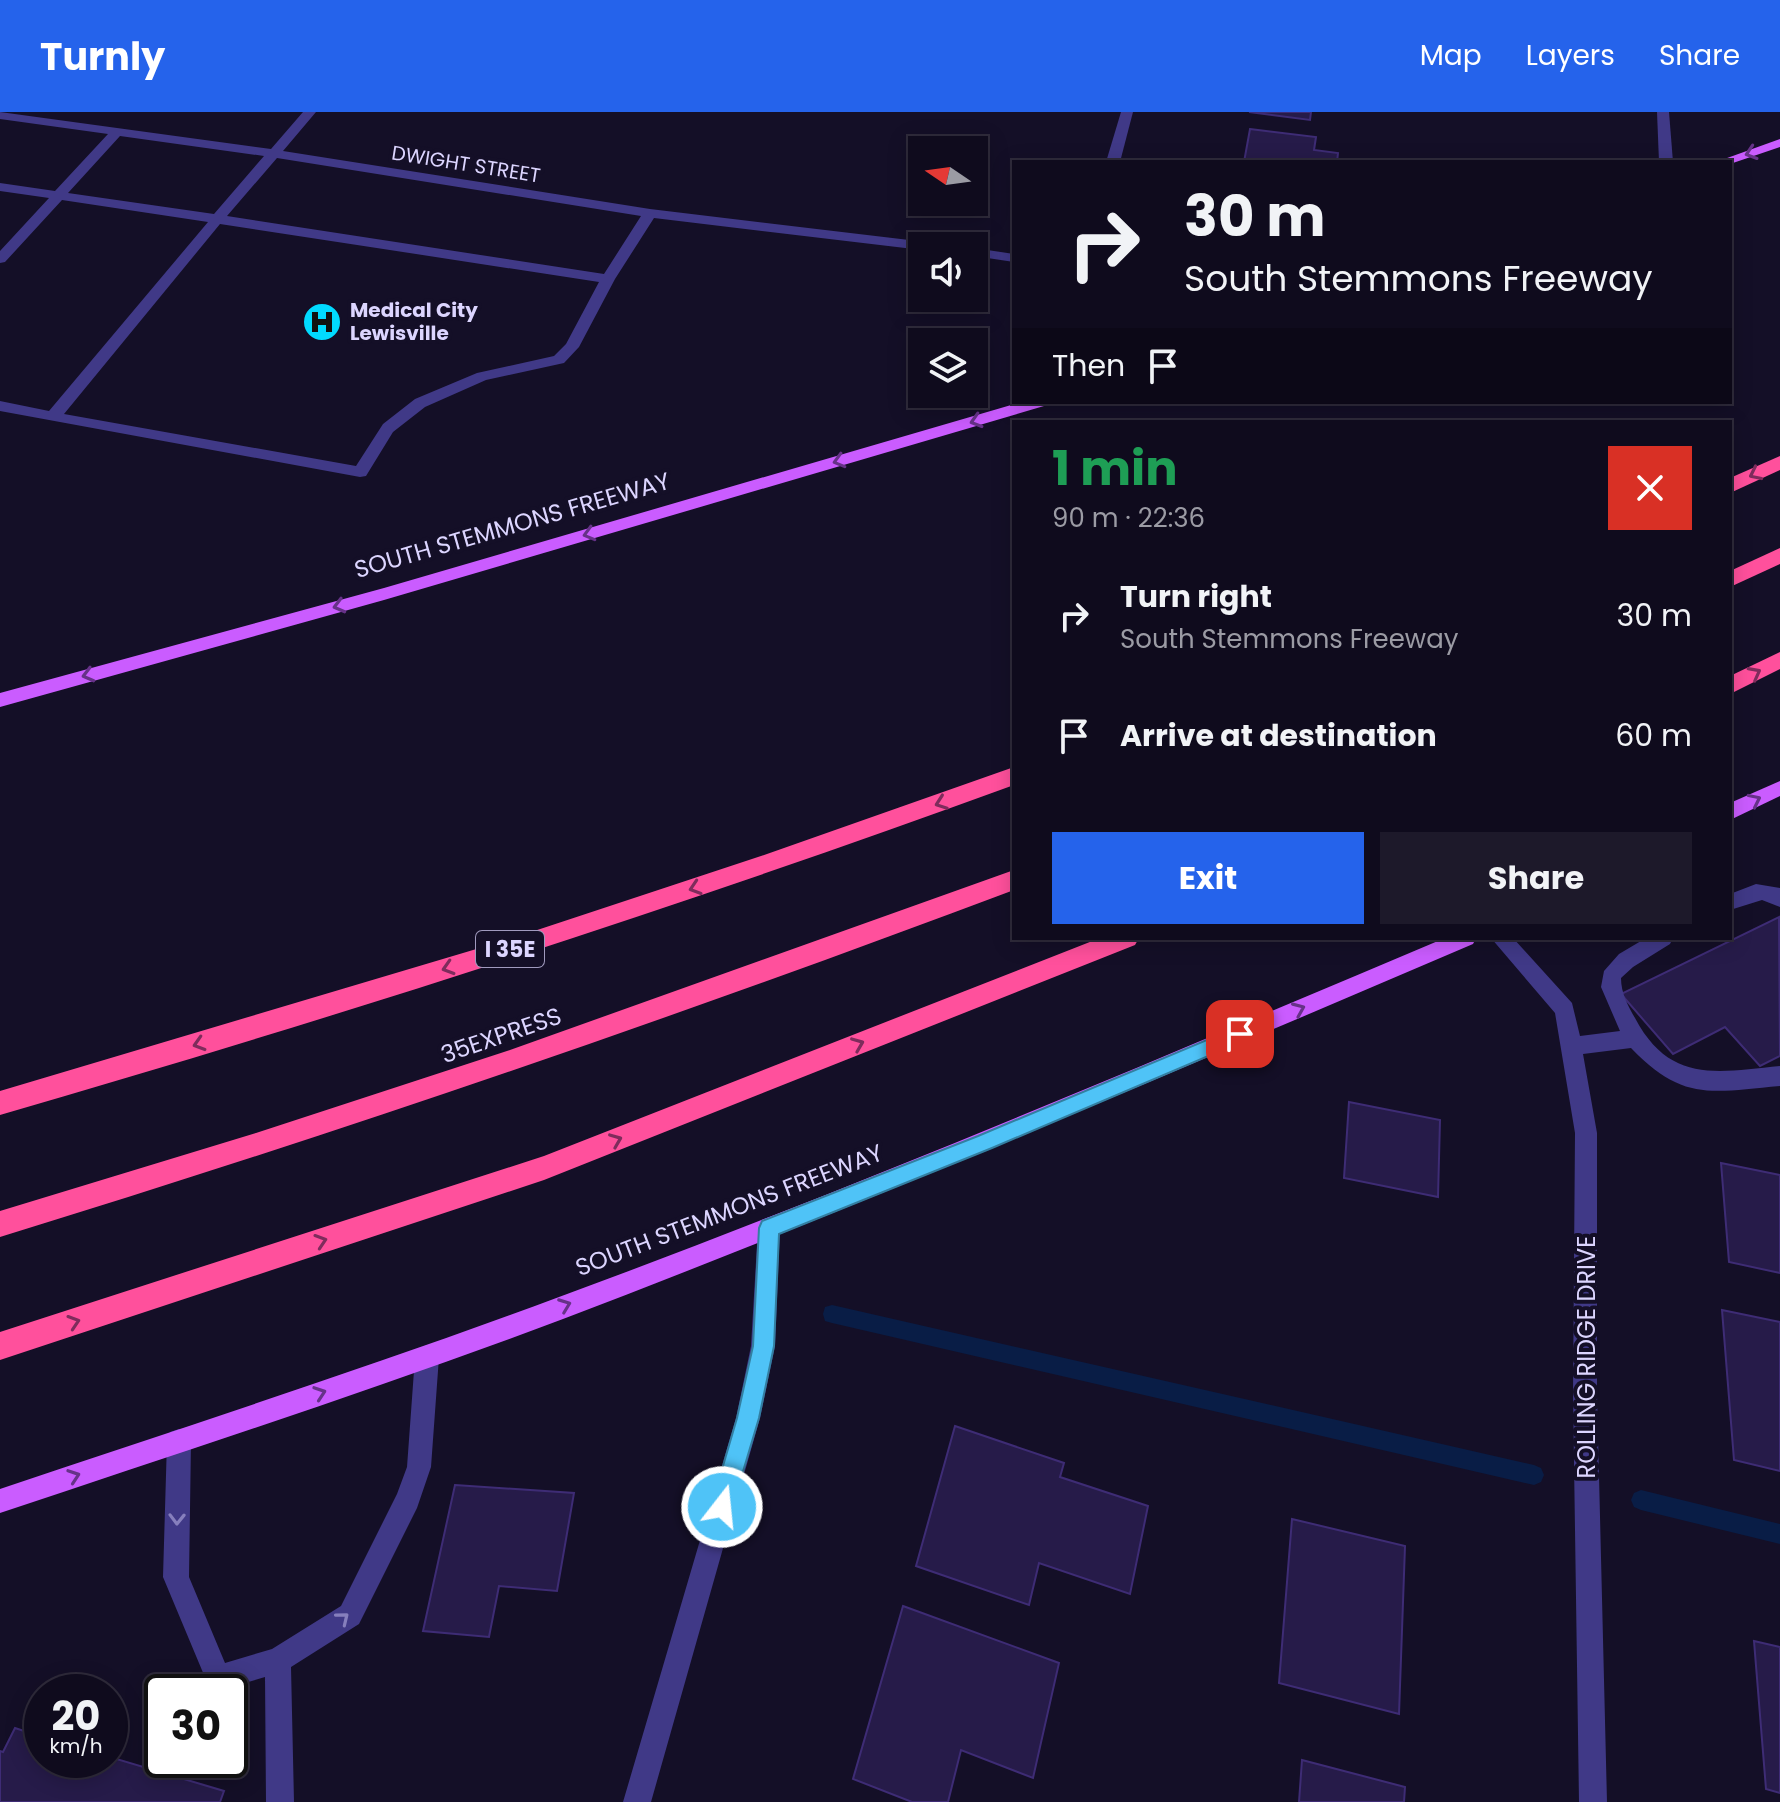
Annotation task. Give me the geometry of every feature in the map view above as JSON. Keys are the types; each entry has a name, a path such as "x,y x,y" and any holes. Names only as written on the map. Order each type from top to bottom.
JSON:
{"highway":[{"path":"1732,485 1780,462"},
{"path":"1732,579 1780,555"},
{"path":"1732,685 1780,660"},
{"name":"I 35E","path":"0,1103 495,954 830,843 1012,777"},
{"name":"35EXPRESS","path":"0,1224 167,1174 543,1052 1012,881"},
{"path":"0,1346 544,1168 1122,940"}],"main road":[{"path":"1729,160 1780,143"},
{"name":"SOUTH STEMMONS FREEWAY","path":"0,700 384,594 1032,404"},
{"path":"1732,811 1780,788"},
{"name":"SOUTH STEMMONS FREEWAY","path":"0,1501 427,1357 769,1228 985,1142 1461,940"}],"street":[{"path":"53,417 310,112"},
{"path":"1114,160 1127,112"},
{"path":"1663,112 1666,160"},
{"name":"DWIGHT STREET","path":"0,115 276,154 650,213 908,244"},
{"path":"2,254 117,132"},
{"path":"0,187 608,279"},
{"path":"0,406 360,472 388,428 420,403 482,376 559,360 572,347 608,279 650,213"},
{"path":"988,254 1012,258"},
{"path":"1732,901 1761,890 1780,899"},
{"name":"ROLLING RIDGE DRIVE","path":"1503,940 1565,1009 1586,1133 1585,1394 1593,1802"},
{"path":"1660,940 1614,967 1609,980 1610,992 1635,1038 1669,1070 1688,1078 1709,1081 1780,1076"},
{"path":"1571,1046 1635,1038"},
{"path":"637,1802 748,1418 763,1346 769,1228"},
{"path":"179,1441 176,1577 218,1678 278,1660 350,1615 408,1499 419,1467 427,1357"},
{"path":"278,1660 280,1802"}],"building":[{"path":"1249,112 1311,112 1310,120"},
{"path":"1250,129 1316,137 1314,150 1338,153 1337,160 1244,160"},
{"path":"1779,917 1780,1056 1760,1066 1725,1027 1673,1054 1621,994"},
{"path":"1349,1102 1440,1120 1438,1197 1344,1178"},
{"path":"1721,1163 1780,1175 1780,1273 1729,1262"},
{"path":"1722,1310 1780,1322 1780,1471 1734,1460"},
{"path":"955,1426 1064,1463 1060,1477 1148,1506 1130,1594 1039,1563 1029,1605 916,1566"},
{"path":"455,1485 574,1493 557,1591 499,1586 489,1637 423,1631"},
{"path":"1292,1519 1405,1546 1399,1714 1279,1683"},
{"path":"903,1606 1059,1663 1033,1778 961,1750 948,1802 912,1802 853,1779"},
{"path":"1754,1641 1780,1647 1780,1793 1766,1789"},
{"path":"15,1728 24,1731 24,1778 128,1778 128,1762 144,1767 144,1778 180,1778 224,1791 220,1802 0,1802 0,1751 3,1752"},
{"path":"1302,1760 1405,1787 1404,1802 1299,1802"}],"waterway":[{"path":"832,1314 1534,1475"},
{"path":"1641,1500 1780,1534"}],"place":[{"name":"Medical City Lewisville","path":"322,322"}],"route":[{"path":"722,1507 748,1418 763,1346 769,1228 985,1142 1240,1034"}]}
